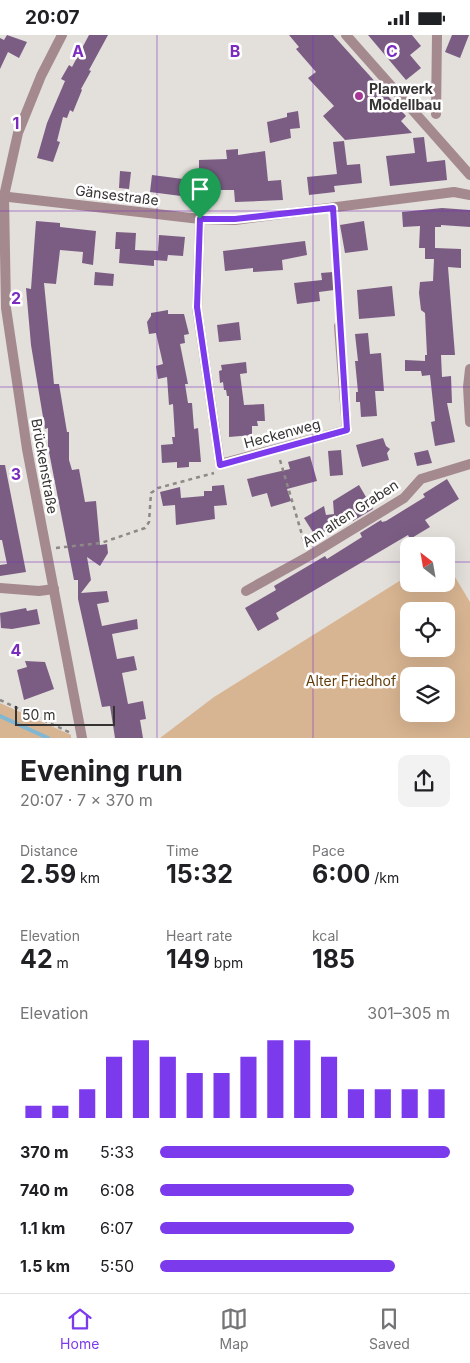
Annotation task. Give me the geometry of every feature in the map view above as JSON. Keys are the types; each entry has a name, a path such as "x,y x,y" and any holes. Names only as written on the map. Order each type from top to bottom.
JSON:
{"street":[{"name":"Brückenstraße","path":"62,35 41,76 18,133 2,196 6,308 27,449 82,738"},
{"path":"346,35 470,175"},
{"path":"436,113 437,35"},
{"name":"Gänsestraße","path":"2,196 200,219 235,219 454,192 470,195"},
{"path":"200,219 197,307 220,465"},
{"name":"Heckenweg","path":"220,465 347,430 338,326"},
{"path":"470,369 468,387 470,422"},
{"name":"Am alten Graben","path":"246,591 309,556 404,498 421,479 470,464"},
{"path":"0,588 39,591 54,589"}],"path":[{"path":"333,208 341,319 338,326"},
{"path":"277,449 309,556"},
{"path":"47,550 101,543 144,528 149,522 151,493 158,488 213,474 220,465"},
{"path":"0,700 82,738"}],"green space":[{"name":"Alter Friedhof","path":"455,577 470,602 470,738 160,738 214,697 400,581 400,593 455,593"},
{"path":"0,703 71,735 71,738 0,738"}],"building":[{"path":"7,35 27,42 19,58 8,52 0,69 0,38 4,40"},
{"path":"89,35 108,35 89,70 91,71 81,89 73,112 70,110 67,118 63,117 57,141 60,142 53,162 37,158 47,123 65,81 61,79 69,65 72,67"},
{"path":"289,35 333,35 406,116 401,121 412,133 345,140 323,116 334,106 308,78 316,72 296,49 299,47"},
{"path":"368,35 412,35 421,46 410,55 421,68 406,80"},
{"path":"452,35 469,35 460,58 445,52"},
{"path":"298,111 300,128 290,129 291,138 270,143 267,122 287,117 287,113"},
{"path":"424,137 427,162 445,160 447,180 390,186 386,156 415,153 413,138"},
{"path":"344,141 347,165 360,164 362,183 334,186 335,192 309,195 307,177 337,174 333,142"},
{"path":"238,149 238,155 265,151 268,181 281,180 283,200 235,202 234,190 206,190 206,181 199,181 199,160 227,159 226,150"},
{"path":"120,171 131,172 129,189 119,188"},
{"path":"152,175 183,179 181,196 150,192"},
{"path":"442,208 470,210 470,227 441,225 441,227 435,227 435,248 461,249 461,268 448,267 455,355 441,355 442,377 451,376 452,403 447,403 455,442 435,446 431,422 435,421 430,375 422,376 421,371 405,371 405,360 425,361 425,355 427,355 425,313 421,310 419,293 420,282 433,281 434,259 425,259 425,248 419,248 420,226 403,227 402,212"},
{"path":"36,221 60,223 60,227 96,231 93,265 82,263 83,252 60,250 56,284 44,283 54,384 59,384 67,432 69,432 69,460 72,470 79,469 85,502 96,501 100,545 107,544 108,553 100,566 87,557 91,580 81,593 107,591 109,602 97,604 102,626 137,619 138,629 112,634 117,659 134,656 137,670 122,673 128,704 143,701 146,719 140,720 143,738 115,738 110,706 102,707 78,599 78,580 74,580 48,447 48,428 45,429 31,345 26,288 31,289"},
{"path":"364,221 368,250 345,253 340,225"},
{"path":"116,232 136,233 135,250 158,251 159,235 185,237 183,256 168,255 167,261 154,260 154,266 119,263 120,249 115,249"},
{"path":"305,241 307,255 282,260 283,270 253,272 253,268 225,271 223,251"},
{"path":"95,272 114,274 113,286 94,285"},
{"path":"333,272 334,290 319,292 320,301 297,304 294,283 322,280 321,273"},
{"path":"392,286 395,316 359,319 357,290"},
{"path":"168,310 168,314 184,314 189,334 184,335 185,343 180,344 188,384 185,384 188,403 192,403 194,429 198,428 201,462 189,462 189,467 177,468 177,462 162,463 161,445 173,444 172,437 175,437 173,404 169,405 167,377 158,379 156,366 163,364 156,333 149,334 147,322 151,313"},
{"path":"239,322 241,340 219,342 217,325"},
{"path":"368,333 370,354 381,353 384,391 375,391 377,416 361,417 360,402 356,402 356,392 358,392 355,361 358,361 355,334"},
{"path":"246,362 247,373 240,374 244,405 264,404 265,421 257,421 258,426 252,426 252,435 229,437 229,396 227,396 226,390 224,390 223,382 220,383 219,371 222,370 221,365"},
{"path":"383,438 386,446 390,449 387,453 389,460 362,467 356,445"},
{"path":"341,450 343,475 330,476 328,451"},
{"path":"428,450 432,463 417,466 414,453"},
{"path":"310,456 317,481 287,489 291,501 271,507 267,493 252,497 247,479 290,469 288,462"},
{"path":"0,465 5,465 26,572 0,576 0,565 7,564 2,540 0,540"},
{"path":"447,479 459,499 425,520 430,527 413,537 409,537 408,535 400,537 400,540 276,613 279,619 258,631 245,608 276,590 274,586 325,556 327,559 362,537 360,533 381,520 382,522 386,521 425,497 423,494"},
{"path":"224,485 227,505 214,506 215,519 176,525 175,505 163,506 160,492 180,487 181,498 204,496 204,491 212,491 212,486"},
{"path":"359,485 373,509 353,521 350,517 316,537 304,518 324,506 326,515 334,514 333,501"},
{"path":"26,608 27,611 37,609 40,624 12,629 1,628 0,613"},
{"path":"25,661 45,662 54,689 24,700 17,670 27,667"}],"waterway":[{"path":"0,716 48,738"}],"place":[{"name":"Planwerk Modellbau","path":"359,96"}],"route":[{"path":"333,208 341,319 338,326 347,430 220,465 197,307 200,219 266,217 333,208"}]}
